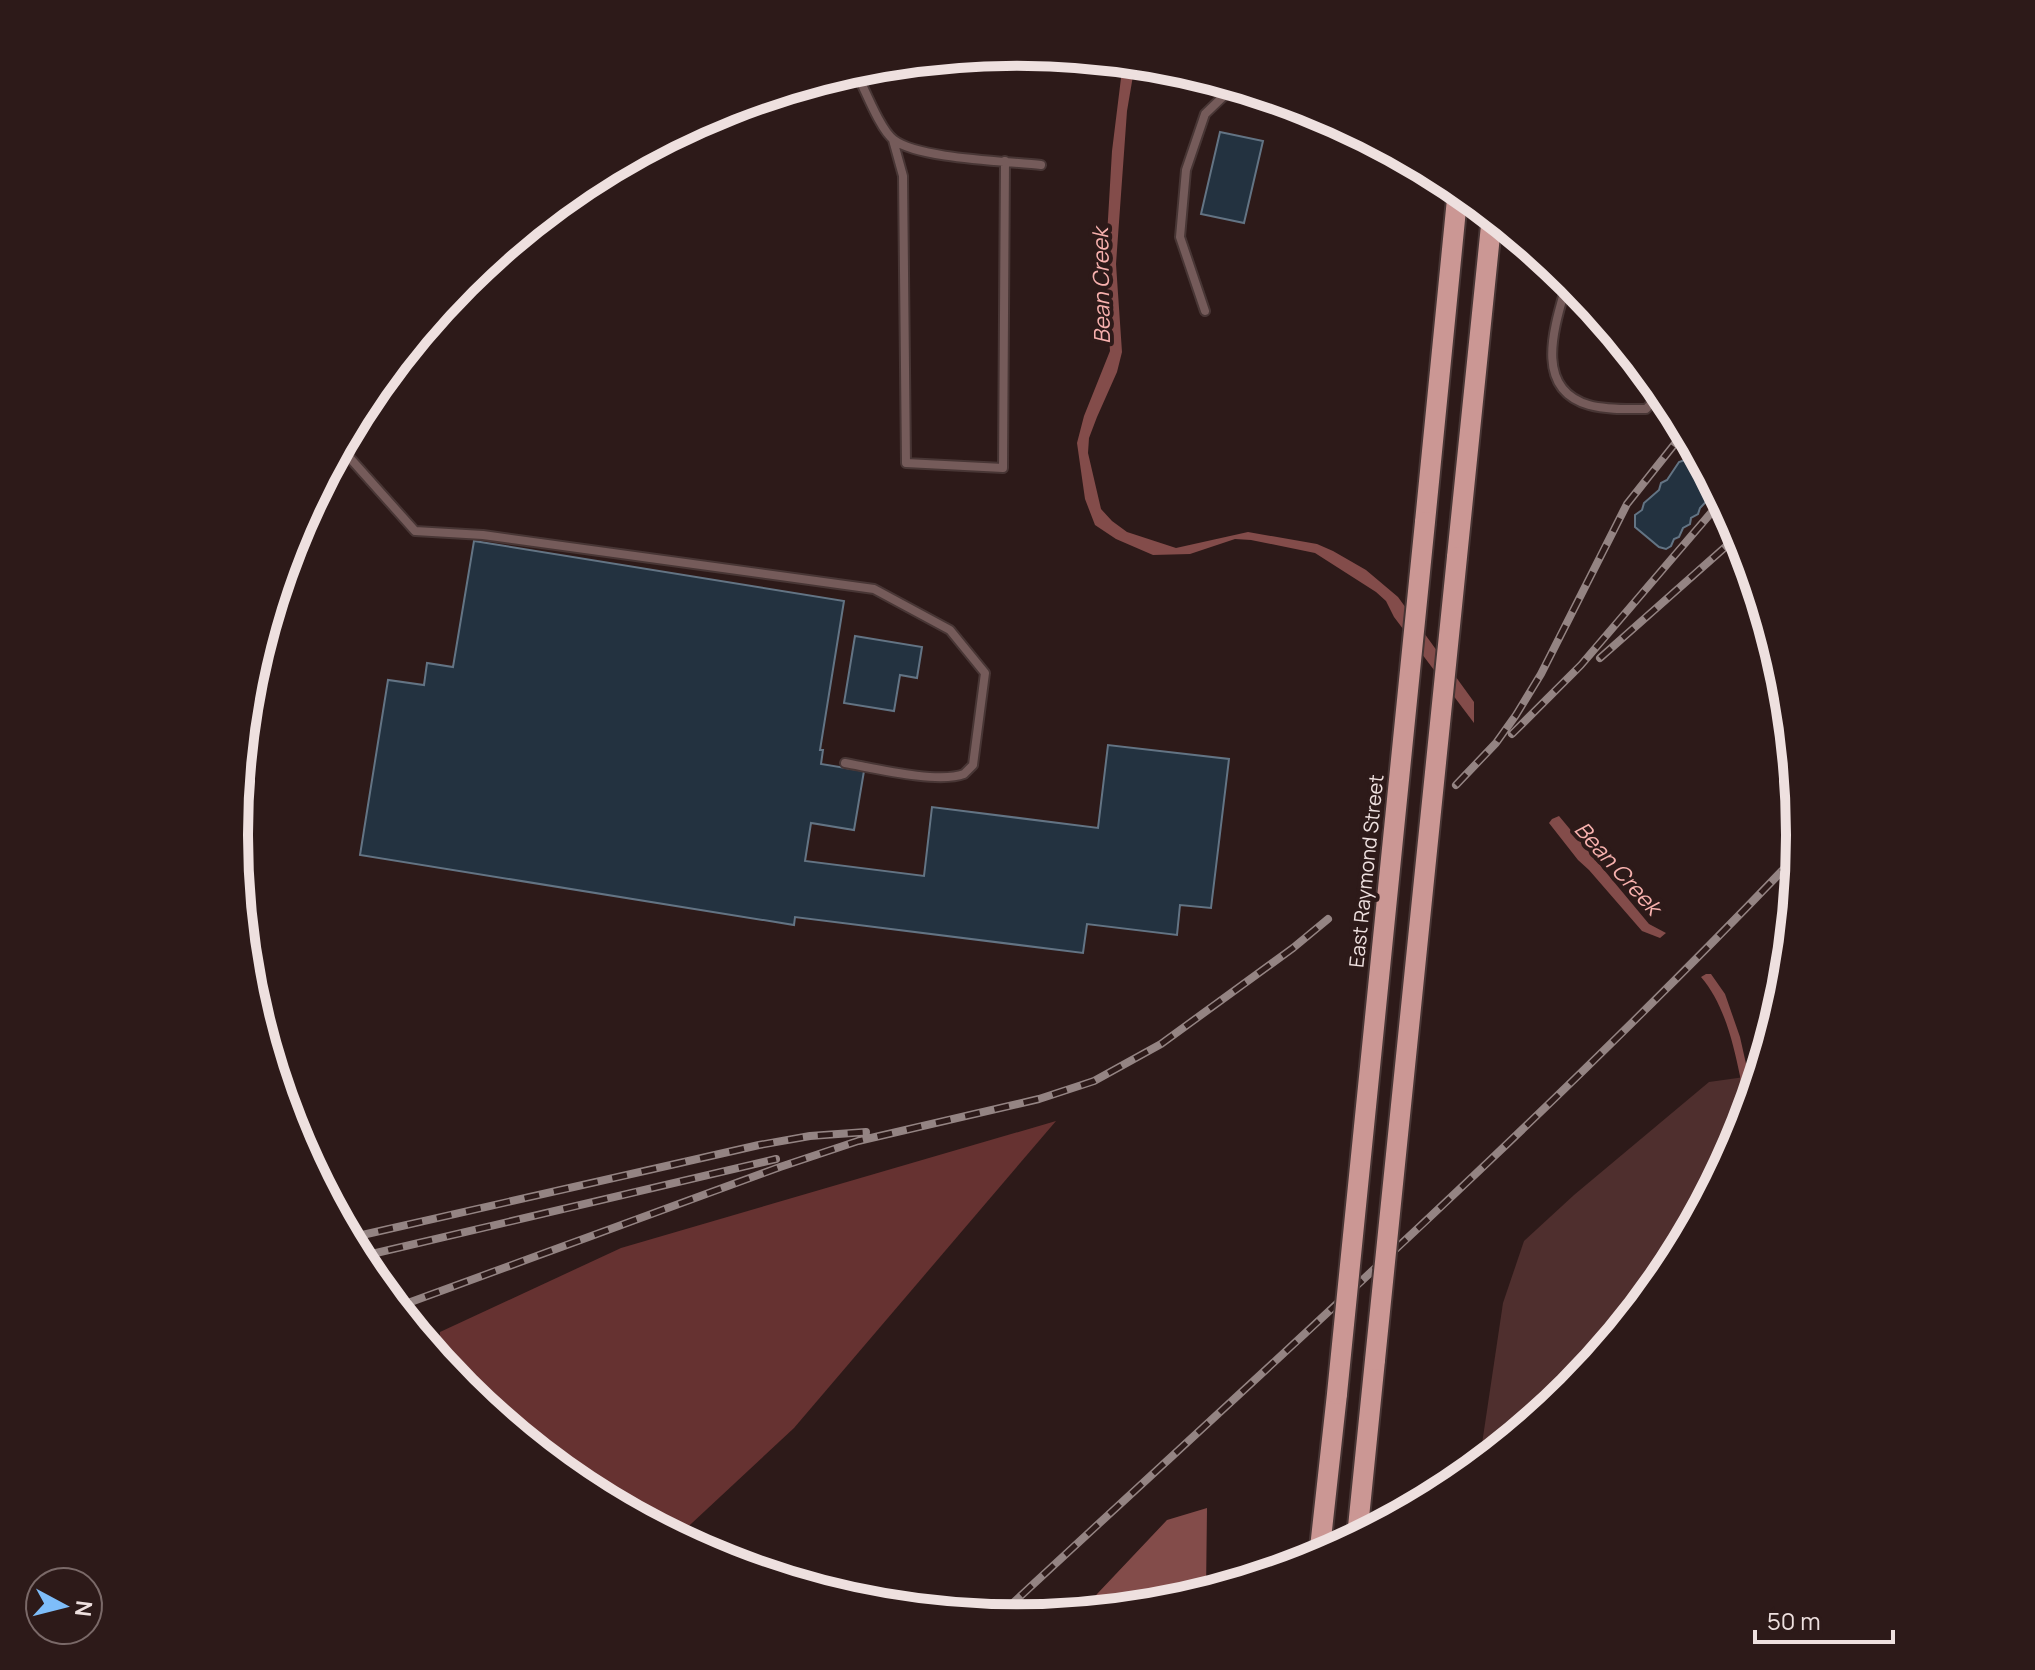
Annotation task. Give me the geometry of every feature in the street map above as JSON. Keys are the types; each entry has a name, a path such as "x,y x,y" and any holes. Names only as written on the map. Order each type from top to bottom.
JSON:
{"main road":[{"name":"East Raymond Street","path":"1321,1541 1457,204"},
{"path":"1358,1525 1491,229"}],"lane":[{"path":"861,82 893,140 903,176 906,463 1003,468 1005,161"},
{"path":"1205,311 1180,237 1186,170 1205,114 1225,95"},
{"path":"893,140 920,151 1041,165"},
{"path":"1564,294 1551,341 1553,368 1561,388 1587,405 1646,409 1653,402"},
{"path":"349,456 415,531 483,535 874,589 950,630 985,673 973,765 964,774 942,776 910,775 845,763"}],"shaded area":[{"path":"1122,74 1133,75 1127,111 1116,264 1122,352 1117,372 1089,438 1088,453 1101,509 1127,532 1176,548 1248,532 1317,544 1333,551 1366,570 1398,597 1474,702 1474,723 1394,617 1386,601 1315,553 1235,539 1190,554 1153,555 1116,539 1095,525 1085,499 1077,443 1084,416 1110,351 1105,270 1112,151"},
{"path":"1559,816 1649,924 1666,933 1660,938 1642,931 1549,823"},
{"path":"1711,974 1725,994 1740,1037 1748,1074 1741,1094 1731,1037 1722,1011 1701,977"},
{"path":"1748,1077 1707,1175 1657,1262 1596,1342 1525,1413 1481,1448 1503,1303 1524,1241 1709,1082"},
{"path":"1056,1121 794,1428 686,1529 633,1501 549,1445 510,1413 440,1343 440,1332 621,1248"},
{"path":"1207,1508 1206,1580 1092,1600 1167,1520"}],"building":[{"path":"1220,132 1263,141 1244,223 1201,214"},
{"path":"1686,456 1709,499 1666,549 1659,547 1635,527 1635,515 1659,490 1661,483 1667,480 1679,462"},
{"path":"474,541 844,601 820,750 823,750 821,764 864,771 854,830 811,823 805,861 924,876 932,807 1098,828 1108,745 1229,759 1211,908 1180,905 1177,935 1087,924 1083,953 795,917 794,925 360,855 388,680 424,685 427,663 453,667"},
{"path":"855,636 922,647 917,678 900,675 894,711 844,703"}],"railway":[{"path":"1456,785 1496,743 1516,715 1541,674 1627,504 1677,441"},
{"path":"1512,734 1581,665 1714,510"},
{"path":"1600,658 1729,544"},
{"path":"1012,1604 1505,1146 1605,1050 1785,867"},
{"path":"407,1303 858,1141 1039,1099 1094,1081 1161,1044 1328,919"},
{"path":"362,1235 759,1145 810,1136 866,1132"},
{"path":"373,1254 776,1159"}],"water label":[{"name":"Bean Creek","path":"1101,286"},
{"name":"Bean Creek","path":"1618,868"}]}
